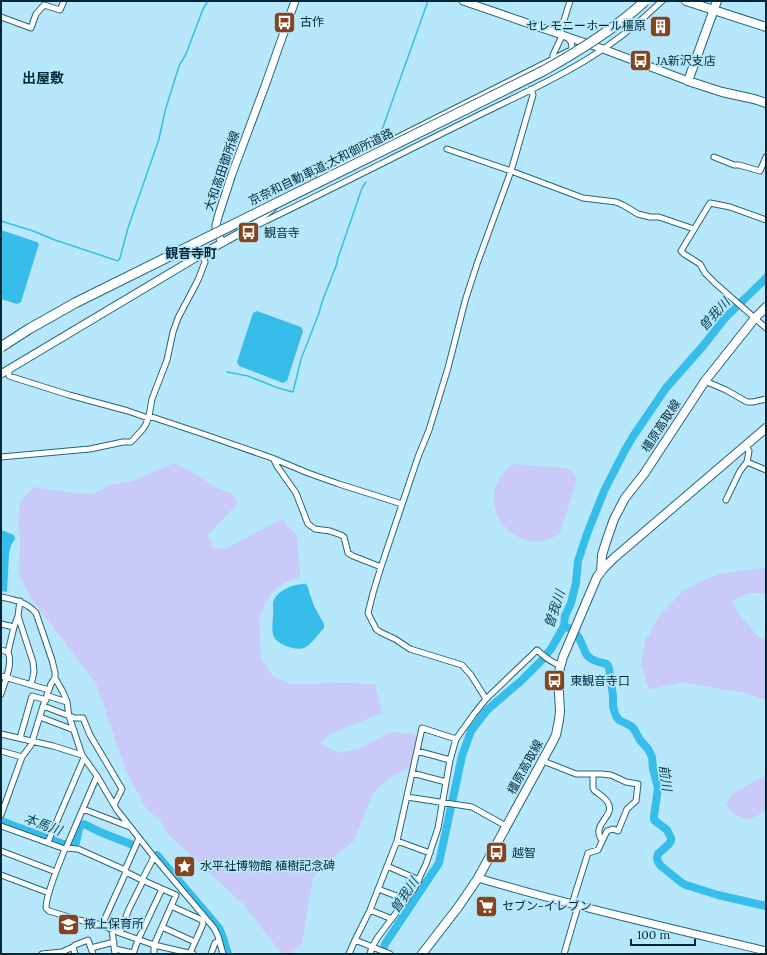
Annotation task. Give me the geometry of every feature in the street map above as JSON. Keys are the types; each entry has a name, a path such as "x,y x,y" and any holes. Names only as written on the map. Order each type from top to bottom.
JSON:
{"highway":[{"name":"京奈和自動車道;大和御所道路","path":"1,347 75,303 543,71 569,57 595,40 621,22 646,1"}],"main road":[{"path":"686,1 766,27"},
{"path":"717,1 688,81 722,92 766,102"},
{"name":"橿原高取線","path":"601,572 602,555 612,525 622,503 644,474 705,381 755,318 766,307"},
{"name":"橿原高取線","path":"422,954 459,906 478,878 552,743 558,727 560,711 558,680 560,665 594,584 601,572 614,558 766,428"}],"street":[{"path":"1,17 31,28 36,14 44,5 60,10 64,1"},
{"name":"大和高田御所線","path":"222,243 216,229 218,217 294,1"},
{"path":"464,1 564,35 688,81"},
{"path":"570,1 561,30 571,42 571,50"},
{"path":"247,229 312,181 584,43 640,1"},
{"path":"1,374 202,254 247,229 370,170 585,61 633,27 662,1"},
{"path":"553,59 553,55 564,35"},
{"path":"486,699 471,675 462,665 410,649 395,639 380,632 376,629 368,613 368,608 446,375 465,301 477,264 512,171 533,95 531,89"},
{"path":"447,149 512,171 583,198 616,202 638,214 650,217 659,217 694,229"},
{"path":"714,157 734,165 760,171 766,157"},
{"path":"766,220 730,207 710,203 681,251 700,264 705,273 766,328"},
{"path":"1,457 90,449 123,442 131,442 146,424 152,399 167,360 178,318 198,280 205,262 202,254"},
{"path":"9,369 9,376 69,396 148,417 203,434 339,484 402,504"},
{"path":"705,381 726,390 747,402 753,402 766,398"},
{"path":"726,500 740,471 747,462 749,451 745,445"},
{"path":"274,460 296,493 308,524 315,529 340,534 344,537 348,553 381,567"},
{"path":"747,462 766,470"},
{"path":"1,597 20,601 32,608 36,613 55,672 55,678 43,706 32,742 29,749 22,757 1,815"},
{"path":"1,694 3,677 8,668 8,652 18,616 20,601"},
{"path":"18,616 33,662 34,672 31,685"},
{"path":"1,624 14,627"},
{"path":"1,650 8,652"},
{"path":"370,954 375,948 378,937 406,901 419,880 430,853 438,828 450,760 456,739 486,699 537,650 554,664 560,665"},
{"path":"3,677 31,685 47,695 67,702"},
{"path":"55,678 67,702 69,716 83,756 130,827 181,888 204,919 214,928 223,954"},
{"path":"20,738 32,696 47,695"},
{"path":"43,706 75,718 83,718 90,735 122,789 114,805"},
{"path":"40,717 74,730"},
{"path":"349,954 370,910 397,842 422,728 456,739"},
{"path":"1,734 53,746 83,756"},
{"path":"1,751 22,757"},
{"path":"417,751 450,760"},
{"path":"49,840 83,756"},
{"path":"543,761 576,774 611,775 626,782 638,784 636,801 627,809 618,831 613,829 607,831 598,850 588,853 564,954"},
{"path":"412,773 446,782"},
{"path":"593,774 593,788 608,802 609,806 608,812 598,830 599,836 602,840"},
{"path":"97,776 56,872 46,908 50,911 79,920 102,925 138,940 192,954 204,919"},
{"path":"407,797 472,807 506,826"},
{"path":"83,809 130,827"},
{"path":"1,826 78,849 176,895"},
{"path":"102,925 139,838"},
{"path":"397,842 430,853"},
{"path":"1,851 56,872"},
{"path":"120,933 129,909 154,857"},
{"path":"387,866 419,880"},
{"path":"1,876 49,893"},
{"path":"478,878 575,905 766,951"},
{"path":"154,954 154,945 176,895 181,888"},
{"path":"112,930 115,951 133,953 162,889"},
{"path":"378,889 406,901"},
{"path":"171,906 204,919"},
{"path":"370,910 392,918"},
{"path":"162,927 195,942"},
{"path":"42,954 62,952 88,940 93,954"},
{"path":"355,940 390,954"},
{"path":"211,954 215,943 219,941"},
{"path":"91,948 114,942"},
{"path":"73,947 75,954"}],"shaded area":[{"path":"1,230 39,244 21,302 17,304 1,299"},
{"path":"257,311 301,327 303,331 287,381 283,383 239,366 237,362 253,313"},
{"path":"174,463 216,488 232,493 238,503 208,535 213,548 225,549 282,519 297,536 300,576 283,584 271,593 259,619 261,659 273,676 292,684 375,684 382,713 330,734 320,743 339,753 361,748 391,732 413,734 421,741 418,757 410,767 388,779 373,793 354,841 328,862 313,878 302,943 291,954 281,953 245,906 169,835 159,819 147,810 126,771 96,683 32,600 19,575 20,541 18,525 20,502 34,487 64,492 93,494 113,484 132,481"},
{"path":"512,464 565,468 574,473 576,483 560,533 544,540 529,540 514,535 503,524 496,511 494,495 499,479"},
{"path":"1,530 14,535 15,539 11,545 9,554 7,592 1,591"},
{"path":"763,568 766,569 766,593 748,593 732,601 740,616 760,638 766,638 766,700 744,693 682,682 649,690 641,664 645,641 660,615 684,590 718,574"},
{"path":"305,584 307,585 314,606 324,624 324,628 307,646 301,649 296,649 279,643 273,635 273,602 275,597 286,588"},
{"path":"766,775 766,811 749,820 734,814 726,805 732,794"}],"waterway":[{"path":"1,221 118,261 159,139 165,111 179,66 186,54 203,9 208,1"},
{"path":"378,141 428,1"},
{"path":"227,372 248,376 278,388 293,392 301,359 336,266 362,188 366,182"},
{"name":"曽我川","path":"382,954 385,944 439,863 462,756 471,731 487,710 521,681 540,662 551,649 564,626 565,616 571,603 576,583 578,561 587,534 604,491 625,450 666,388 703,346 725,318 766,278"},
{"name":"前川","path":"564,626 572,630 577,635 586,653 591,659 607,664 609,668 613,696 613,707 616,716 619,720 634,729 652,757 653,769 658,788 654,820 667,830 671,838 669,844 658,854 658,862 686,885 718,895 766,906"},
{"name":"本馬川","path":"1,821 63,844 76,843 79,828 84,824 133,845"},
{"name":"本馬川","path":"157,855 219,928 228,954"}],"place":[{"name":"古作","path":"285,22"},
{"name":"セレモニーホール橿原","path":"661,26"},
{"name":"JA新沢支店","path":"640,61"},
{"name":"観音寺","path":"248,233"},
{"name":"東観音寺口","path":"554,681"},
{"name":"越智","path":"496,853"},
{"name":"水平社博物館 植樹記念碑","path":"185,866"},
{"name":"セブン-イレブン","path":"486,906"},
{"name":"掖上保育所","path":"68,924"}],"district":[{"name":"出屋敷","path":"43,78"},
{"name":"観音寺町","path":"191,253"}]}
